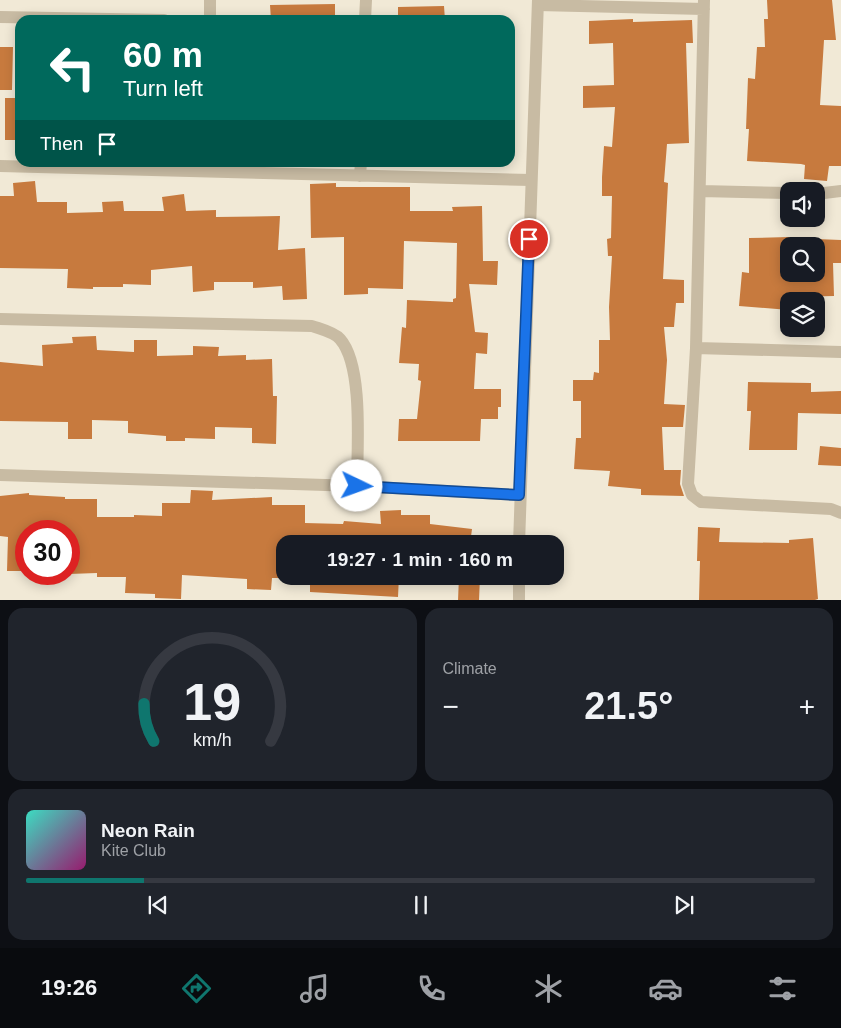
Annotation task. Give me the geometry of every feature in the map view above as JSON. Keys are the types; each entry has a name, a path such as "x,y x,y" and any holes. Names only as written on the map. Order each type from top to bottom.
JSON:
{"street":[{"path":"210,0 210,15"},
{"path":"365,15 366,0"},
{"path":"519,535 538,2 704,5 696,348 688,484 696,500 831,509 841,513"},
{"path":"0,17 15,17"},
{"path":"0,166 15,166"},
{"path":"140,167 209,168 360,176 531,180"},
{"path":"360,176 361,167"},
{"path":"701,190 780,194"},
{"path":"825,193 841,191"},
{"path":"0,319 312,326 327,331 339,338 348,353 353,372 356,390 357,486"},
{"path":"696,348 841,352"},
{"path":"0,475 357,486 519,495"},
{"path":"518,600 519,585"}],"building":[{"path":"767,0 832,0 836,40 824,40 820,105 841,106 841,166 829,166 827,181 804,179 805,165 801,164 747,161 749,129 746,129 748,78 755,79 757,47 765,47 764,19 768,19"},
{"path":"335,4 335,15 271,15 270,5"},
{"path":"444,6 445,15 398,15 398,7"},
{"path":"633,19 633,22 692,20 693,43 686,43 689,143 667,144 664,182 668,183 663,279 684,280 684,303 676,303 674,327 664,327 667,360 664,404 685,405 683,427 662,427 664,470 681,470 680,484 684,496 641,495 641,489 608,486 610,471 574,469 576,438 581,438 581,401 573,401 573,380 593,380 594,372 599,373 599,340 610,340 609,307 612,256 608,256 607,239 611,238 612,196 602,196 602,177 604,146 612,147 615,107 583,108 583,86 614,85 613,43 589,44 589,21"},
{"path":"0,47 13,47 12,90 0,90"},
{"path":"5,98 15,98 15,140 5,140"},
{"path":"35,181 37,202 67,202 67,213 103,212 102,202 123,201 124,211 164,211 162,197 184,194 186,211 216,210 216,217 280,216 278,250 305,248 307,299 283,300 282,286 253,288 253,282 214,282 214,290 193,292 192,266 151,270 151,285 123,284 123,287 93,287 93,289 67,288 68,269 0,268 0,196 14,196 13,183"},
{"path":"336,183 336,187 410,187 410,211 453,211 452,207 482,206 483,261 498,261 497,285 469,284 475,332 488,333 487,354 476,353 474,389 501,389 501,407 498,407 498,419 481,419 480,441 398,441 399,419 417,419 421,381 418,380 419,364 399,363 402,327 406,328 407,300 453,302 453,299 456,298 457,243 404,241 403,289 368,288 368,294 344,295 344,237 311,238 310,184"},
{"path":"780,237 780,282 825,282 825,239 841,240 841,263 833,263 834,296 825,296 825,292 780,292 780,309 739,306 742,272 749,273 749,238"},
{"path":"96,336 97,350 134,352 134,340 157,340 157,356 193,355 193,346 219,347 218,356 246,355 246,360 272,359 273,396 277,396 276,444 252,443 252,428 215,427 215,439 185,438 185,441 166,441 166,436 128,433 128,421 92,420 92,439 68,439 68,422 0,421 0,362 43,366 42,345 73,343 72,337"},
{"path":"748,382 811,383 811,392 841,391 841,414 798,413 797,450 749,450 751,411 747,411"},
{"path":"820,446 841,448 841,466 818,465"},
{"path":"191,490 213,491 212,500 272,497 272,505 305,505 305,523 343,524 344,521 381,524 380,511 401,510 401,515 430,515 430,524 472,529 471,535 276,535 276,578 272,578 271,590 247,589 247,579 182,575 181,599 155,598 155,594 125,593 126,577 97,577 97,573 80,574 80,520 15,520 15,571 7,571 8,537 0,536 0,496 29,493 29,495 65,497 65,499 97,499 97,517 162,516 162,503 190,503"},
{"path":"698,527 720,528 719,542 789,543 789,540 813,538 818,599 699,600 700,561 697,561"},
{"path":"310,585 399,585 398,597 310,592"},
{"path":"459,585 480,585 479,600 458,600"}],"route":[{"path":"357,486 519,495 529,239"}]}
